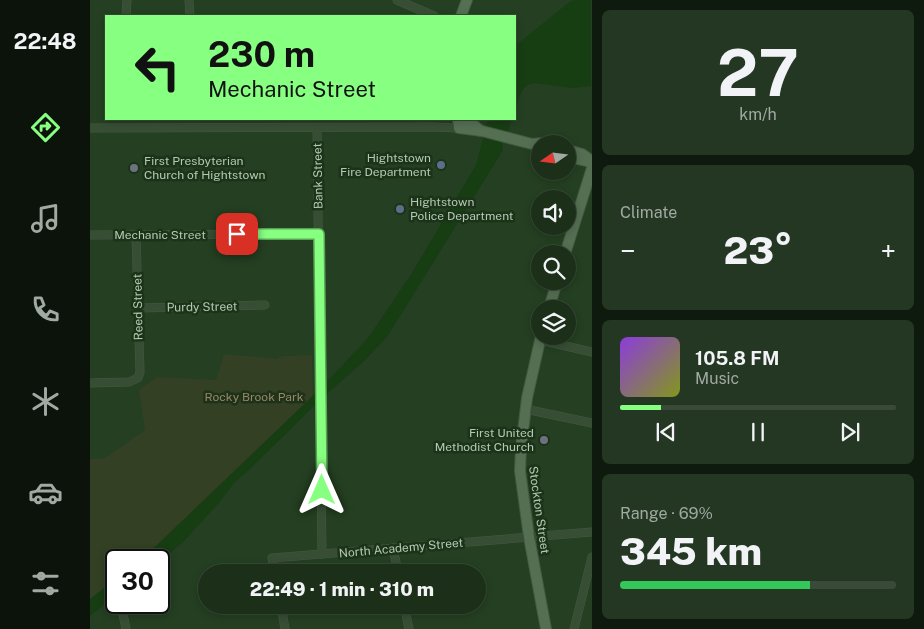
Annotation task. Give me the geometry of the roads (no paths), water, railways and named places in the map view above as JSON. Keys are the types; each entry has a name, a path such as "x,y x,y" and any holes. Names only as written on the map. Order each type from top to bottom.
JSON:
{"main road":[{"path":"461,15 467,0"},
{"path":"467,120 482,131"},
{"path":"458,123 531,144"},
{"path":"576,152 582,154 592,162"},
{"path":"576,159 592,162"},
{"path":"568,245 592,168"},
{"name":"Stockton Street","path":"538,345 525,409 520,471 529,537 546,629"}],"street":[{"path":"126,15 127,0"},
{"path":"189,0 190,15"},
{"path":"397,0 432,15"},
{"path":"90,128 193,124 318,128 433,127 458,123"},
{"name":"Bank Street","path":"318,128 322,554"},
{"name":"Mechanic Street","path":"90,235 319,234"},
{"name":"Reed Street","path":"90,383 128,382 138,378 140,372 136,235"},
{"name":"Purdy Street","path":"138,308 265,305"},
{"path":"566,345 592,352"},
{"path":"525,409 592,423"},
{"name":"North Academy Street","path":"273,564 272,558 592,532"},
{"path":"394,548 397,564"},
{"path":"574,629 586,598 592,557"},
{"path":"123,614 126,629"},
{"path":"282,614 285,629"},
{"path":"406,614 408,629"}],"place":[{"name":"Hightstown Fire Department","path":"441,165"},
{"name":"First Presbyterian Church of Hightstown","path":"134,168"},
{"name":"Hightstown Police Department","path":"400,209"},
{"name":"First United Methodist Church","path":"544,440"}],"park label":[{"name":"Rocky Brook Park","path":"254,397"}]}
